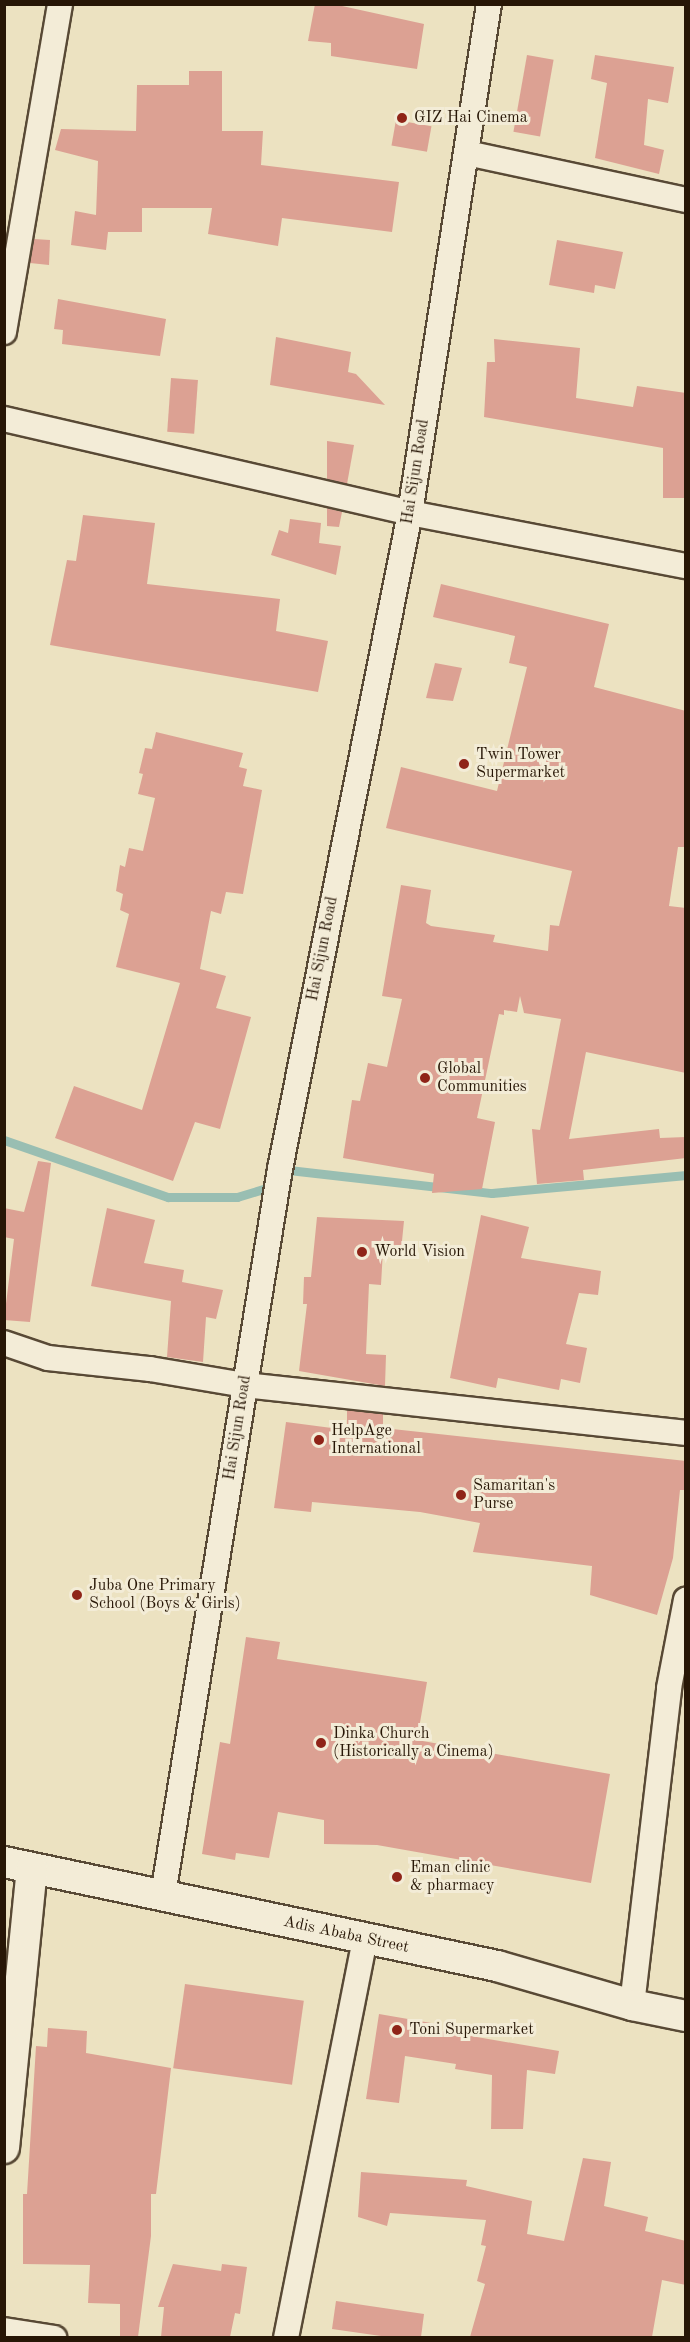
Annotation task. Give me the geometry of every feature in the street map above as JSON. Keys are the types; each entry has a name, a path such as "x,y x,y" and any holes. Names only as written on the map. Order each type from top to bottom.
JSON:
{"street":[{"path":"4,332 60,4"},
{"name":"Hai Sijun Road","path":"163,1895 280,1169 410,513 489,4"},
{"path":"467,153 686,200"},
{"path":"4,419 410,513 686,566"},
{"path":"4,1343 48,1358 150,1369 245,1385 686,1433"},
{"path":"632,2005 677,1691 686,1600"},
{"path":"4,2148 18,1865"},
{"name":"Adis Ababa Street","path":"18,1865 496,1966 632,2005 686,2016"},
{"path":"286,2337 365,1940"},
{"path":"4,2330 54,2337"}],"building":[{"path":"315,4 333,4 424,24 417,69 331,56 331,43 308,41"},
{"path":"527,55 554,60 540,137 513,132"},
{"path":"595,55 674,67 668,103 648,99 644,145 664,150 659,174 595,158 607,83 591,79"},
{"path":"189,71 222,71 222,131 263,131 261,165 399,182 392,232 282,218 278,246 208,234 212,208 142,208 142,232 108,232 106,250 71,245 75,211 96,215 98,161 55,150 61,129 136,131 137,85 189,85"},
{"path":"396,120 431,126 427,152 391,146"},
{"path":"34,239 50,240 49,265 30,263"},
{"path":"557,240 623,252 615,289 595,285 594,293 549,285"},
{"path":"58,299 166,319 160,356 62,344 63,330 54,329"},
{"path":"276,337 351,352 348,372 356,374 385,405 270,385"},
{"path":"494,339 580,348 576,398 633,407 637,386 686,393 686,498 663,498 663,448 484,417 487,362 495,362"},
{"path":"171,378 198,380 194,434 167,432"},
{"path":"327,441 354,445 347,484 327,479"},
{"path":"327,508 342,512 339,527 327,526"},
{"path":"83,515 155,523 147,584 280,599 276,631 328,641 318,692 50,645 67,560 76,561"},
{"path":"290,519 321,523 319,543 341,546 336,575 271,555 279,530 288,533"},
{"path":"441,584 609,624 594,687 686,711 686,847 678,847 669,906 686,908 686,1073 586,1052 569,1139 659,1129 660,1138 686,1137 686,1158 583,1170 584,1180 537,1184 532,1129 540,1130 561,1019 524,1013 520,996 517,1012 504,1010 504,1015 499,1014 477,1118 495,1122 482,1189 432,1193 434,1174 343,1158 352,1100 360,1101 368,1063 387,1067 402,999 382,996 401,885 431,890 426,923 431,926 495,935 493,942 548,951 550,925 559,926 572,871 386,828 401,767 497,791 527,667 509,663 515,636 433,617"},
{"path":"435,663 462,668 453,701 426,698"},
{"path":"156,732 243,753 239,767 247,769 243,786 262,790 243,894 226,892 221,914 211,911 200,969 226,976 216,1008 251,1017 220,1129 195,1122 173,1181 55,1138 74,1086 142,1110 180,983 116,967 129,914 120,910 123,894 116,891 120,865 125,867 129,848 143,851 155,798 138,794 143,774 139,773 145,748 152,749"},
{"path":"38,1161 51,1163 30,1322 4,1320 14,1239 4,1237 4,1208 24,1212"},
{"path":"107,1208 155,1220 144,1263 184,1270 182,1282 223,1290 216,1319 206,1317 203,1362 167,1357 171,1301 91,1286"},
{"path":"481,1215 529,1227 521,1258 601,1271 598,1295 579,1293 566,1344 587,1348 580,1383 561,1379 559,1390 498,1378 496,1388 450,1378"},
{"path":"317,1217 404,1221 401,1251 383,1250 381,1285 369,1284 366,1354 386,1355 385,1386 299,1371 307,1304 303,1304 304,1277 311,1277"},
{"path":"347,1410 383,1414 383,1428 686,1461 686,1490 680,1490 673,1558 657,1615 590,1595 592,1566 473,1552 480,1523 420,1512 312,1502 311,1512 274,1508 286,1422 347,1430"},
{"path":"246,1637 280,1642 277,1659 427,1682 417,1740 610,1774 591,1883 377,1845 324,1844 324,1820 278,1812 269,1858 236,1853 235,1860 202,1854 220,1742 230,1744"},
{"path":"185,1984 304,2001 292,2085 173,2068"},
{"path":"379,2014 437,2024 436,2030 559,2051 555,2074 527,2070 523,2129 491,2129 492,2075 455,2069 456,2064 405,2056 399,2103 366,2099"},
{"path":"48,2028 87,2031 86,2053 171,2068 156,2194 151,2194 151,2236 138,2337 120,2337 120,2304 88,2303 90,2265 23,2264 23,2194 27,2194 36,2046 47,2047"},
{"path":"583,2158 611,2162 604,2206 648,2217 645,2231 686,2241 686,2285 662,2280 652,2337 470,2337 485,2284 477,2281 486,2246 481,2245 486,2220 390,2213 387,2226 358,2217 361,2172 467,2180 466,2186 532,2201 527,2234 564,2241"},
{"path":"173,2264 221,2271 222,2264 247,2267 240,2314 235,2313 230,2337 161,2337 164,2307 158,2307"},
{"path":"336,2301 424,2314 421,2337 388,2337 332,2329"}],"waterway":[{"path":"4,1140 168,1197 237,1197 266,1188 272,1180"},
{"path":"280,1169 492,1193 686,1175"}],"place":[{"name":"GIZ Hai Cinema","path":"402,118"},
{"name":"Twin Tower Supermarket","path":"464,764"},
{"name":"Global Communities","path":"425,1078"},
{"name":"World Vision","path":"362,1252"},
{"name":"HelpAge International","path":"319,1440"},
{"name":"Samaritan's Purse","path":"461,1495"},
{"name":"Juba One Primary School (Boys & Girls)","path":"77,1595"},
{"name":"Dinka Church (Historically a Cinema)","path":"321,1743"},
{"name":"Eman clinic & pharmacy","path":"397,1877"},
{"name":"Toni Supermarket","path":"397,2030"}]}
